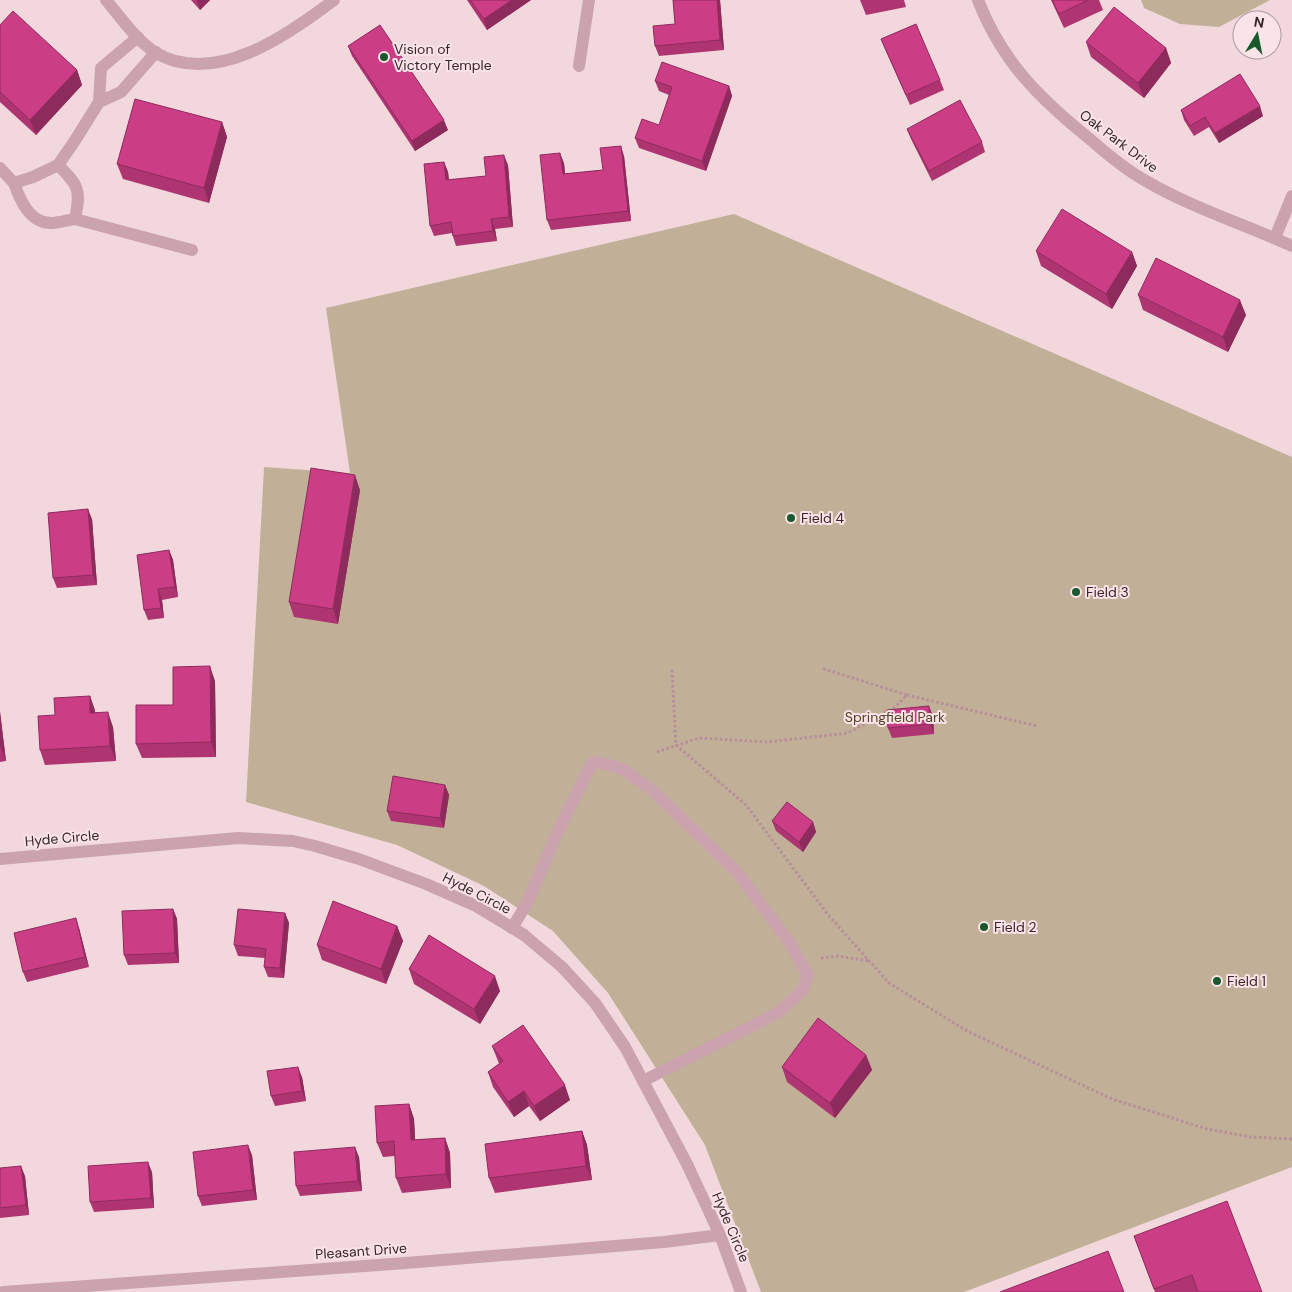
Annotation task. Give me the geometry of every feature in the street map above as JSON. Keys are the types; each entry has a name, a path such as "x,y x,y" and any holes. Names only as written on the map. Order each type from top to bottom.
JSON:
{"street":[{"path":"106,0 138,38 156,52 174,61 189,64 213,63 231,59 266,44 301,25 334,0"},
{"path":"579,66 589,0"},
{"name":"Oak Park Drive","path":"978,0 984,16 1001,48 1027,83 1068,122 1104,151 1144,180 1178,198 1292,246"},
{"path":"14,183 33,177 58,165 98,102 100,68 138,38"},
{"path":"98,102 121,92 156,52"},
{"path":"58,165 75,182 79,200 75,219"},
{"path":"0,168 14,183 21,203 36,219 51,224 75,219 192,250"},
{"path":"1275,238 1292,196"},
{"path":"512,928 526,905 561,825 592,763 598,762 623,769 653,791 737,872 790,943 800,960 808,975 803,990 779,1012 643,1082"},
{"name":"Hyde Circle","path":"0,859 238,838 292,841 359,858 476,906 524,935 562,967 595,1003 625,1047 686,1164 720,1235 741,1292"},
{"name":"Pleasant Drive","path":"3,1292 426,1262 664,1242 720,1235"}],"path":[{"path":"821,668 907,695 1037,726"},
{"path":"672,670 676,746 746,805 829,916 889,983 967,1030 1112,1099 1207,1129 1251,1137 1292,1139"},
{"path":"657,752 699,738 767,742 848,733 895,707 907,695"},
{"path":"838,956 870,961"}],"green space":[{"path":"1141,0 1270,0 1251,10 1232,10 1232,20 1219,27 1180,24 1144,8"},
{"name":"Springfield Park","path":"734,214 1292,457 1292,1167 964,1292 761,1292 705,1145 608,993 553,931 484,886 397,845 246,802 264,467 350,473 326,308"}],"building":[{"path":"470,0 512,0 484,19"},
{"path":"673,0 717,0 720,40 655,46 653,26 675,24"},
{"path":"1052,0 1088,0 1059,14"},
{"path":"1114,7 1166,48 1138,83 1086,42"},
{"path":"13,11 77,70 30,120 0,92 0,25"},
{"path":"916,24 940,80 906,95 881,39"},
{"path":"380,25 444,120 412,141 348,46"},
{"path":"662,62 729,86 702,161 635,138 642,119 659,125 672,87 655,81"},
{"path":"1240,74 1260,106 1215,133 1205,117 1190,126 1181,110"},
{"path":"135,99 222,122 204,188 117,164"},
{"path":"960,100 982,142 929,171 907,129"},
{"path":"621,146 628,211 547,220 540,155 560,153 563,174 603,170 600,148"},
{"path":"504,155 509,217 491,219 493,231 453,236 451,222 430,226 424,164 444,162 446,180 486,176 484,157"},
{"path":"1062,209 1132,252 1106,294 1036,251"},
{"path":"1156,258 1240,300 1223,337 1138,295"},
{"path":"311,468 355,475 333,609 289,602"},
{"path":"88,509 93,575 53,578 48,513"},
{"path":"169,550 175,587 158,589 161,608 144,610 137,555"},
{"path":"210,666 211,742 136,744 136,705 173,705 173,667"},
{"path":"90,696 90,713 108,712 110,746 40,750 38,716 55,715 54,698"},
{"path":"929,706 930,724 888,728 887,710"},
{"path":"393,776 445,785 440,818 387,811"},
{"path":"787,802 813,822 799,842 772,821"},
{"path":"333,901 397,926 381,969 317,945"},
{"path":"173,909 175,953 124,955 122,911"},
{"path":"238,909 285,913 280,968 264,967 266,949 234,945"},
{"path":"76,918 85,957 23,972 14,933"},
{"path":"429,935 495,976 474,1009 409,969"},
{"path":"818,1018 866,1055 830,1103 782,1067"},
{"path":"523,1025 565,1085 534,1106 524,1091 508,1102 488,1072 503,1061 492,1046"},
{"path":"298,1067 302,1091 271,1096 267,1071"},
{"path":"409,1104 411,1140 445,1138 446,1174 396,1178 394,1141 377,1143 375,1106"},
{"path":"582,1131 586,1166 489,1178 485,1144"},
{"path":"248,1145 253,1190 198,1196 193,1152"},
{"path":"355,1147 358,1181 296,1186 294,1152"},
{"path":"148,1162 151,1198 90,1202 88,1166"},
{"path":"21,1166 26,1205 0,1208 0,1168"},
{"path":"1227,1201 1262,1292 1198,1292 1192,1275 1154,1289 1134,1236"},
{"path":"1108,1251 1124,1292 1000,1292"}],"place":[{"name":"Vision of Victory Temple","path":"384,57"},
{"name":"Field 4","path":"791,518"},
{"name":"Field 3","path":"1076,592"},
{"name":"Field 2","path":"984,927"},
{"name":"Field 1","path":"1217,981"}]}
